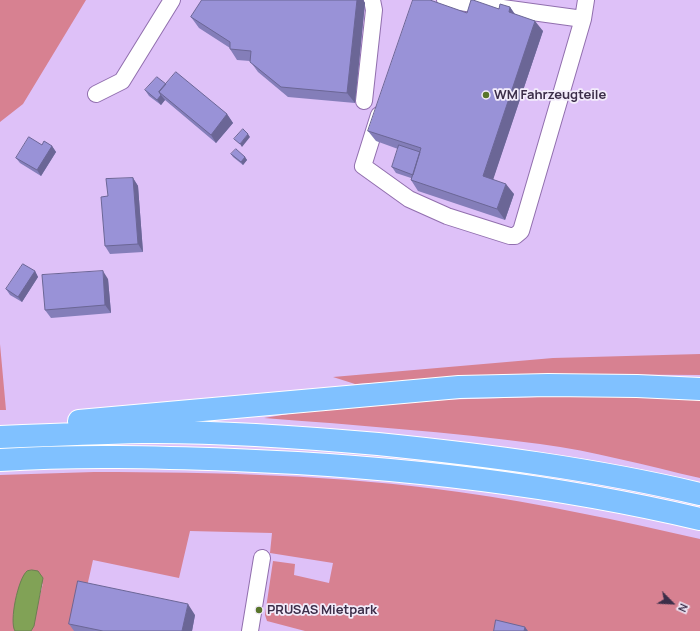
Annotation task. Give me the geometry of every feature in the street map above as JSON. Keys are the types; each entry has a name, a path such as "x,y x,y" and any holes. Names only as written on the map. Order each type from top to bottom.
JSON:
{"highway":[{"path":"0,434 54,424 104,418 459,387 548,385 637,386 700,389"},
{"path":"0,437 144,432 273,436 352,442 462,453 548,465 700,494"},
{"path":"0,460 151,457 348,465 465,478 543,489 700,519"}],"street":[{"path":"96,94 122,81 172,0"},
{"path":"364,101 374,10 372,0"},
{"path":"445,0 583,19"},
{"path":"384,102 363,166 409,199 422,205 447,216 510,236 515,236 521,231 583,19 586,0"},
{"path":"250,631 262,558"}],"shaded area":[{"path":"0,0 86,0 23,104 0,122"},
{"path":"0,344 6,410 0,410"},
{"path":"700,354 700,375 531,374 355,384 333,377 553,358"},
{"path":"575,396 700,399 700,478 600,455 540,444 436,432 264,418 331,407 434,400"},
{"path":"94,472 231,474 323,478 414,486 489,496 550,507 700,539 700,631 305,631 267,621 265,615 273,561 295,564 294,575 329,583 333,563 270,553 272,533 190,531 179,578 93,560 77,631 31,631 43,583 15,631 0,631 0,475"},
{"path":"27,571 38,571 43,578 34,626 31,631 15,631 13,619 15,600 20,582"}],"building":[{"path":"202,0 357,0 347,93 281,87 250,62 251,51 230,49 230,42 191,17"},
{"path":"413,0 430,0 467,13 471,0 499,9 500,4 510,7 509,12 535,21 483,176 506,184 497,209 411,180 421,148 368,131"},
{"path":"176,72 227,114 211,135 159,92"},
{"path":"157,77 166,84 159,92 161,95 157,100 145,90"},
{"path":"243,129 248,134 240,144 234,139"},
{"path":"29,137 42,145 44,141 52,146 37,170 16,158"},
{"path":"399,145 420,152 413,175 392,167"},
{"path":"236,149 245,157 241,162 231,154"},
{"path":"133,178 138,244 105,246 101,197 108,196 106,179"},
{"path":"23,264 35,271 18,297 6,289"},
{"path":"103,271 105,305 45,310 42,275"},
{"path":"78,581 188,604 182,631 103,631 69,624"},
{"path":"496,620 525,627 524,631 494,631"}],"place":[{"name":"WM Fahrzeugteile","path":"486,95"},
{"name":"PRUSAS Mietpark","path":"259,610"}]}
